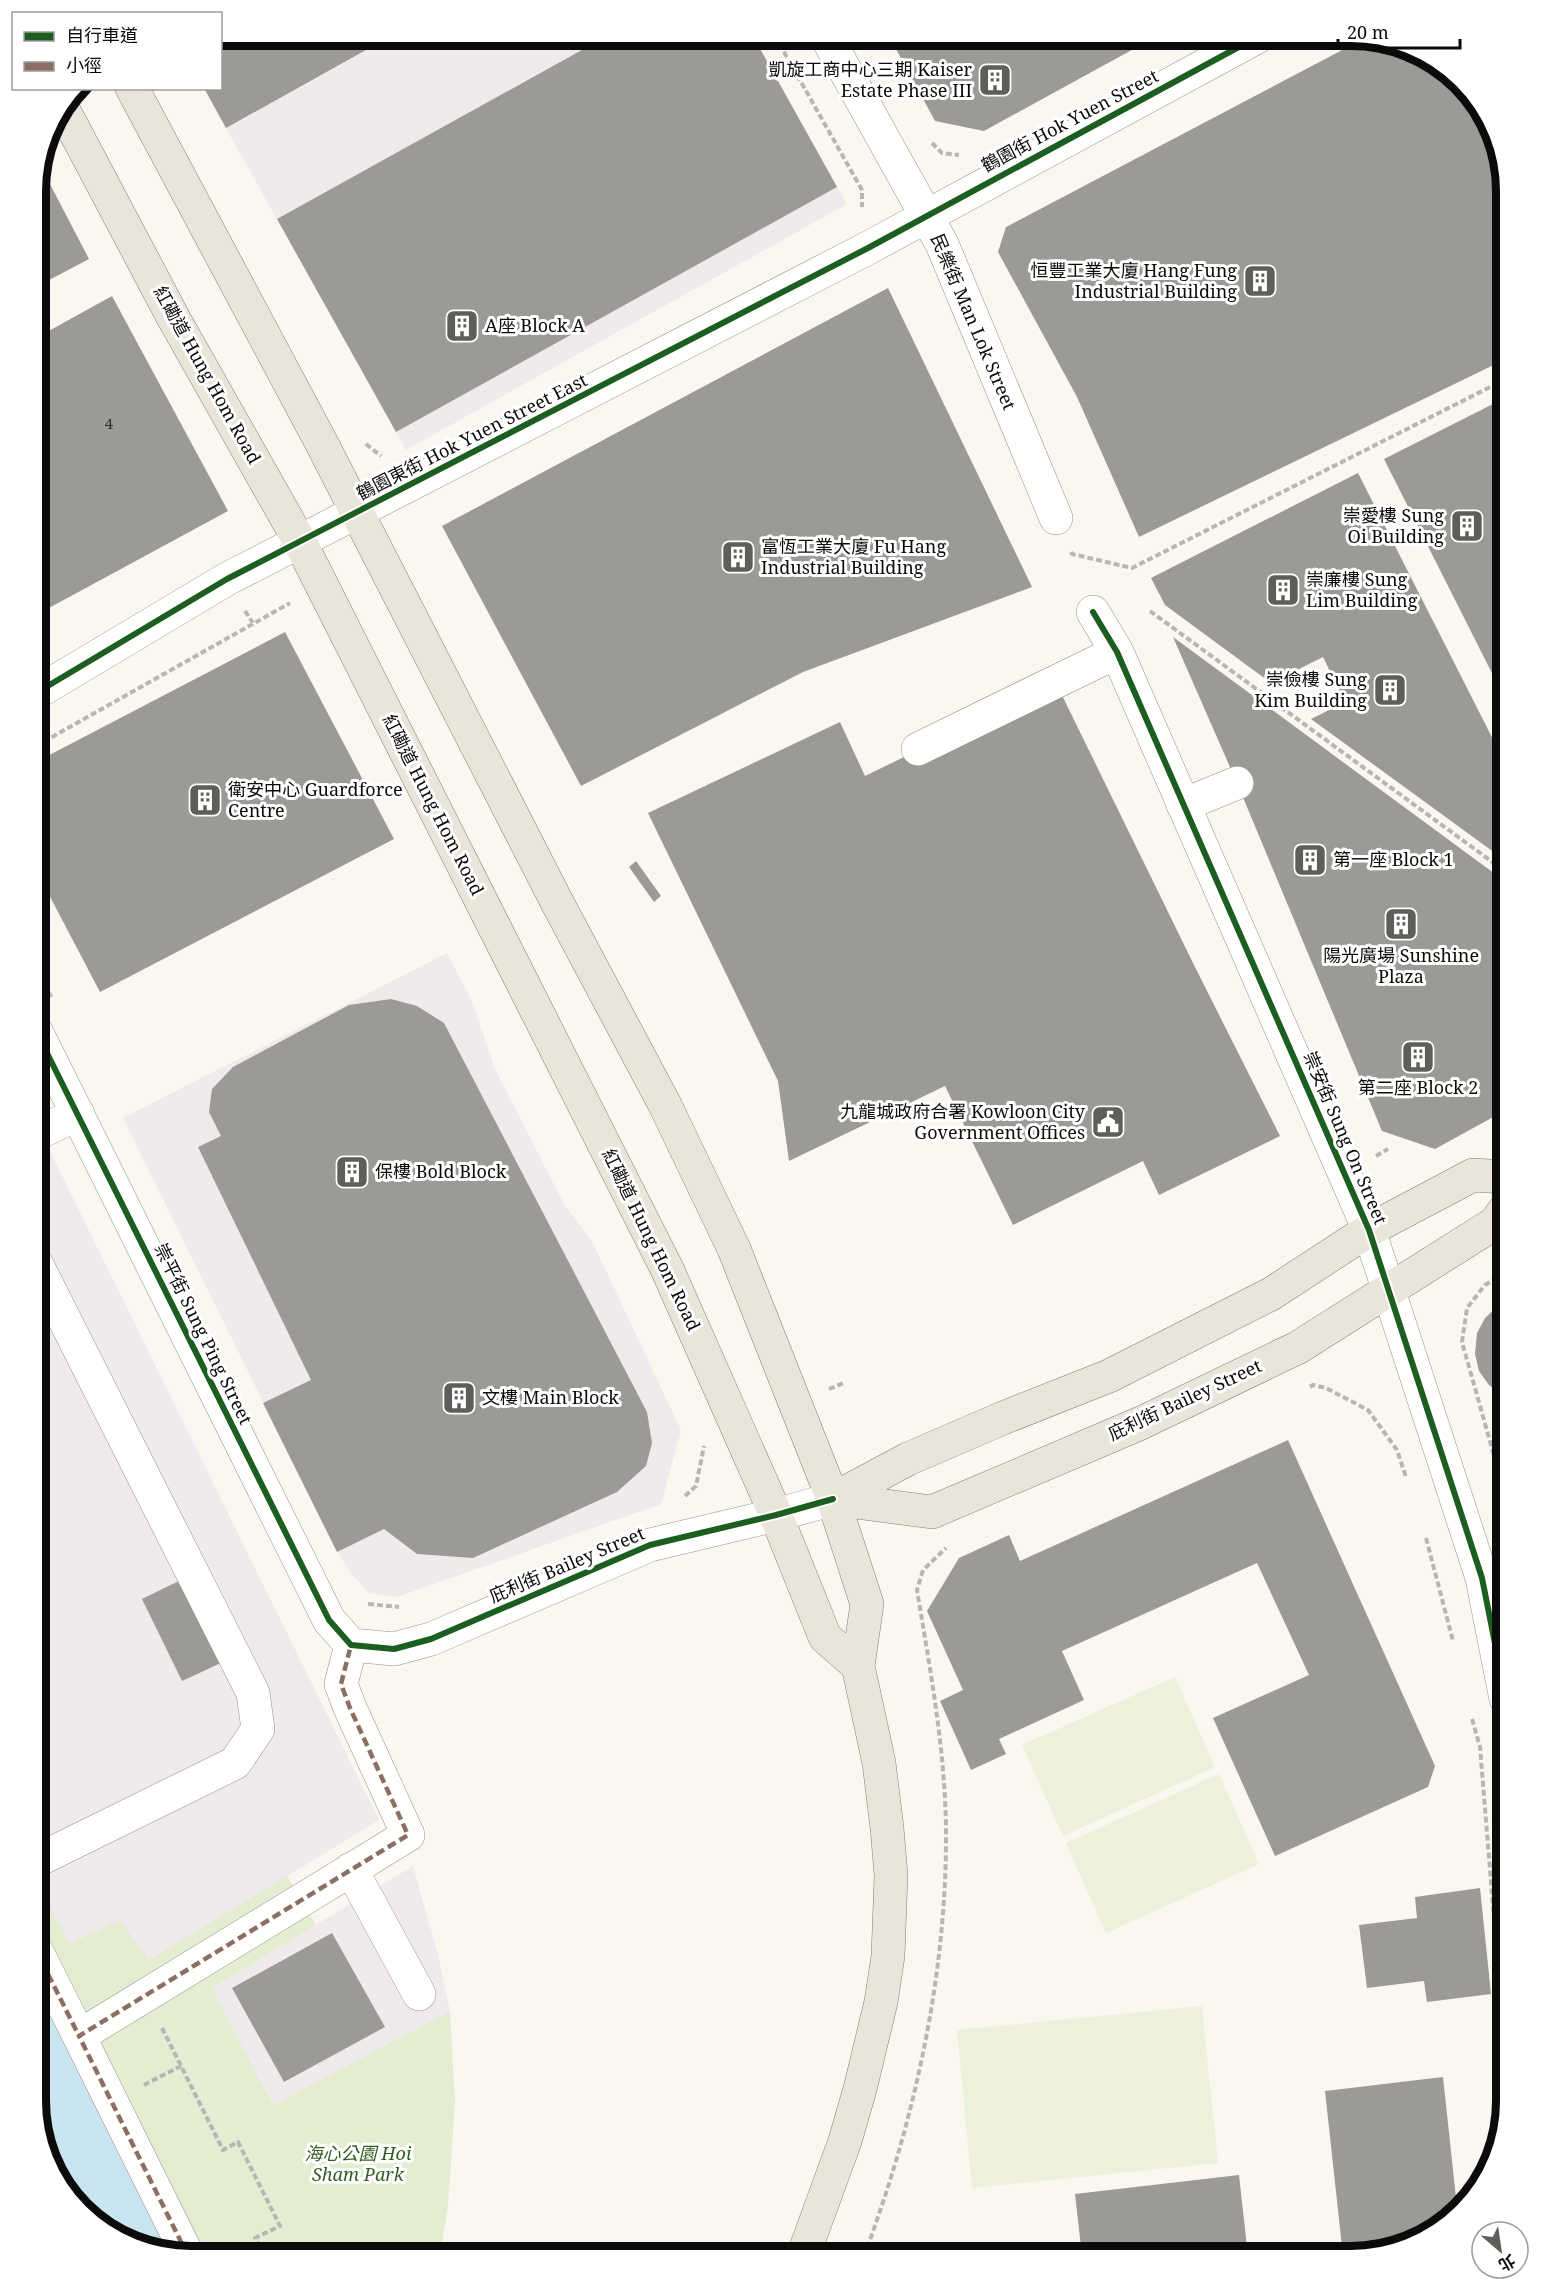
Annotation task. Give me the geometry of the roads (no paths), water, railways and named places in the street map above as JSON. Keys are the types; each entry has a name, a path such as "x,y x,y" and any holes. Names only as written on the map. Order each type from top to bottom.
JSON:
{"main road":[{"path":"133,90 358,512 685,1146 734,1249 833,1499 867,1604 858,1666 879,1763 887,1828 891,1875 888,1956 881,2002 860,2089 845,2140 807,2246"},
{"name":"紅磡道 Hung Hom Road","path":"67,117 174,319 300,542 668,1271 776,1515 825,1638 858,1666"},
{"name":"庇利街 Bailey Street","path":"833,1499 908,1459 1119,1371 1271,1294 1370,1230 1473,1174 1496,1176"},
{"name":"庇利街 Bailey Street","path":"833,1499 932,1512 1141,1423 1297,1348 1496,1222"}],"street":[{"name":"民樂街 Man Lok Street","path":"832,47 942,244 1056,518"},
{"name":"鶴園街 Hok Yuen Street","path":"927,216 1238,47"},
{"name":"鶴園東街 Hok Yuen Street East","path":"47,687 227,579 927,216"},
{"name":"崇安街 Sung On Street","path":"1093,612 1117,652 1370,1230 1482,1578 1496,1649"},
{"path":"918,749 1117,652"},
{"path":"1183,805 1237,783"},
{"name":"崇平街 Sung Ping Street","path":"47,1052 328,1620 351,1645"},
{"path":"47,1129 78,1114"},
{"path":"46,1284 252,1693 258,1729 236,1763 46,1855"},
{"name":"庇利街 Bailey Street","path":"351,1645 394,1649 431,1639 650,1545 833,1499"},
{"path":"79,2036 408,1835 341,1684 351,1645"},
{"path":"351,1869 419,1994"},
{"path":"46,1970 183,2245"}],"water":[{"path":"46,2006 163,2243 136,2234 103,2216 76,2189 66,2173 51,2138 48,2120"}],"place":[{"name":"凱旋工商中心三期 Kaiser Estate Phase III","path":"995,80"},
{"name":"恒豐工業大廈 Hang Fung Industrial Building","path":"1260,281"},
{"name":"A座 Block A","path":"462,326"},
{"name":"崇愛樓 Sung Oi Building","path":"1467,526"},
{"name":"富恆工業大廈 Fu Hang Industrial Building","path":"738,557"},
{"name":"崇廉樓 Sung Lim Building","path":"1283,590"},
{"name":"崇儉樓 Sung Kim Building","path":"1390,690"},
{"name":"衛安中心 Guardforce Centre","path":"205,800"},
{"name":"第一座 Block 1","path":"1310,860"},
{"name":"陽光廣場 Sunshine Plaza","path":"1401,924"},
{"name":"第二座 Block 2","path":"1418,1057"},
{"name":"九龍城政府合署 Kowloon City Government Offices","path":"1108,1122"},
{"name":"保樓 Bold Block","path":"352,1172"},
{"name":"文樓 Main Block","path":"459,1398"}],"park label":[{"name":"海心公園 Hoi Sham Park","path":"358,2164"}]}
